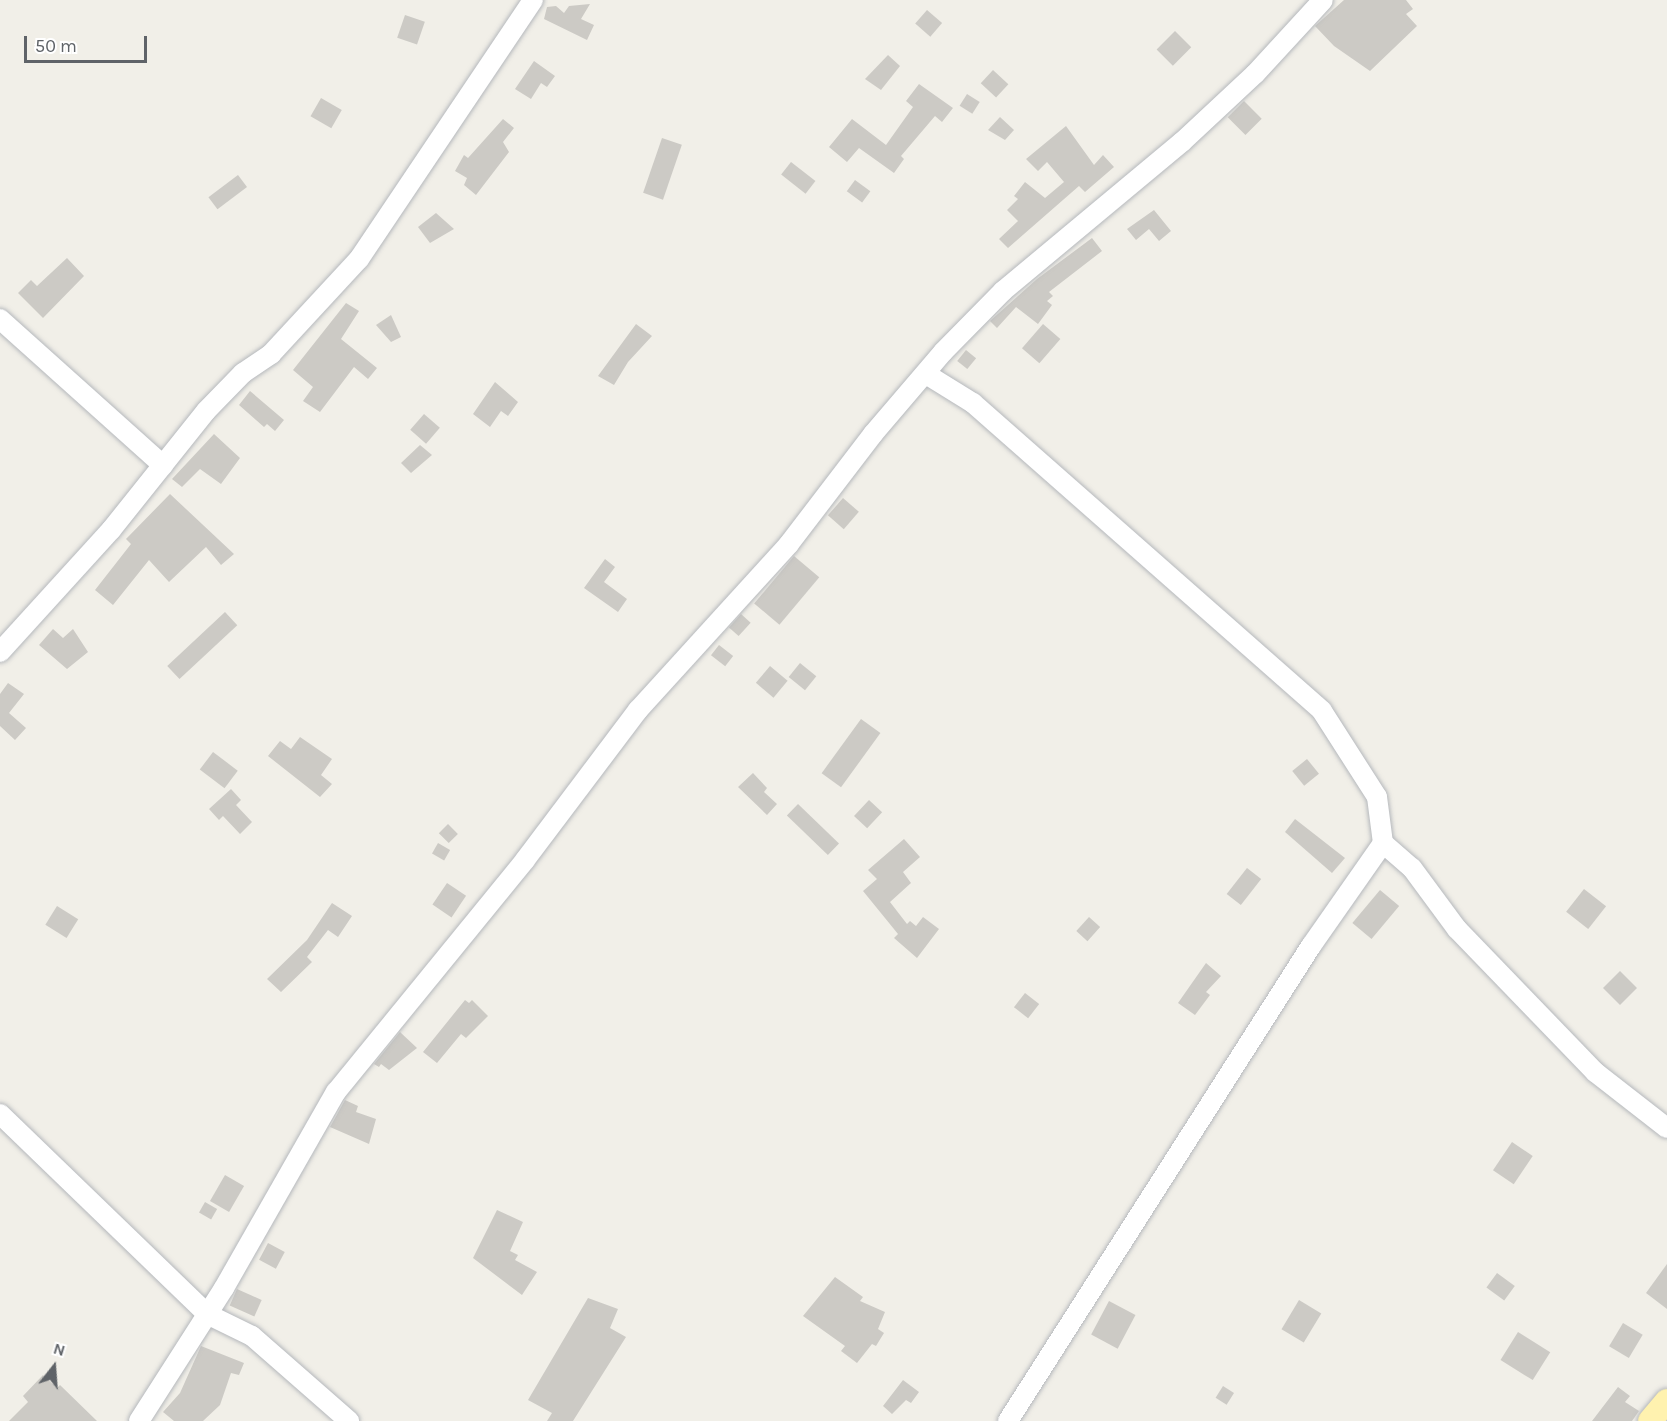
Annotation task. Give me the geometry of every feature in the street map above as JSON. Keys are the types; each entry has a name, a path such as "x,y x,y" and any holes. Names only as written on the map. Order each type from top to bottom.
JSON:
{"main road":[{"path":"1650,1421 1667,1401"}],"street":[{"path":"0,652 111,530 206,411 243,373 271,354 359,259 533,0"},
{"path":"139,1421 207,1314 296,1157 359,1058 525,860 638,710 789,544 873,434 1004,291 1182,142 1255,74 1323,0"},
{"path":"0,320 163,465"},
{"path":"926,374 973,404 1322,711 1377,797 1383,843 1412,868 1457,929 1595,1072 1667,1128"},
{"path":"1008,1421 1311,946 1383,843"},
{"path":"0,1114 207,1314 252,1336 349,1421"}],"building":[{"path":"1344,0 1406,0 1413,9 1406,14 1417,26 1370,71 1334,46 1315,26"},
{"path":"590,4 581,19 594,25 587,40 544,19 547,7 556,6 564,13 569,6"},
{"path":"927,10 942,23 930,37 915,24"},
{"path":"405,15 425,22 417,45 397,38"},
{"path":"1175,31 1191,47 1173,66 1157,49"},
{"path":"888,55 900,66 881,90 865,79"},
{"path":"534,61 555,76 547,87 541,83 531,99 515,89"},
{"path":"993,70 1008,84 996,97 981,83"},
{"path":"919,84 953,108 942,122 935,116 901,156 904,159 894,173 859,148 847,162 829,147 852,119 886,145 913,107 906,101"},
{"path":"967,94 980,102 972,114 960,106"},
{"path":"321,98 342,110 331,128 310,116"},
{"path":"1244,101 1262,119 1245,135 1228,117"},
{"path":"1000,117 1014,130 1005,140 988,130"},
{"path":"503,119 514,128 503,142 509,152 476,195 464,185 467,178 455,171 464,155 468,158"},
{"path":"1066,126 1094,165 1103,155 1114,167 1085,192 1079,186 1008,248 999,239 1018,221 1007,210 1018,199 1014,196 1025,182 1045,198 1064,182 1047,162 1038,171 1026,159"},
{"path":"662,138 682,145 663,200 643,193"},
{"path":"791,162 815,181 806,194 781,175"},
{"path":"238,175 247,187 217,209 208,197"},
{"path":"855,180 870,191 862,202 847,191"},
{"path":"1154,210 1171,231 1159,241 1149,229 1136,240 1127,229"},
{"path":"436,213 454,229 430,243 418,227"},
{"path":"1092,238 1102,251 1049,292 1053,296 1047,301 1052,305 1038,324 1016,307 997,328 990,321 1037,279"},
{"path":"67,258 84,276 43,318 18,293 31,280 37,286"},
{"path":"346,303 359,311 341,339 377,368 368,379 354,367 320,412 303,401 313,387 293,370"},
{"path":"391,315 401,337 391,342 376,325"},
{"path":"636,324 652,336 628,362 614,385 598,376"},
{"path":"1043,324 1060,339 1039,363 1022,348"},
{"path":"966,350 976,358 967,369 957,361"},
{"path":"495,382 518,402 508,416 501,411 490,427 473,414"},
{"path":"250,391 284,420 275,431 267,424 264,427 239,405"},
{"path":"424,414 440,428 426,444 410,430"},
{"path":"214,434 240,458 221,484 200,469 182,487 172,479"},
{"path":"420,445 432,455 411,473 401,463"},
{"path":"170,494 234,554 221,565 206,547 169,582 149,560 113,605 95,590 131,544 126,539"},
{"path":"843,498 859,512 844,529 828,515"},
{"path":"794,556 819,577 779,625 754,603"},
{"path":"605,559 615,567 604,582 627,599 618,612 584,588"},
{"path":"225,612 237,625 179,679 167,666"},
{"path":"741,614 751,623 739,636 729,627"},
{"path":"53,629 63,638 73,629 88,652 67,669 39,645"},
{"path":"719,645 733,656 725,666 711,655"},
{"path":"800,663 816,676 805,690 789,677"},
{"path":"770,666 788,681 773,698 756,683"},
{"path":"8,683 24,694 9,713 26,728 15,740 0,726 0,694"},
{"path":"861,719 880,733 841,787 822,773"},
{"path":"300,737 332,759 321,775 332,784 320,797 268,756 280,741 291,749"},
{"path":"213,752 238,771 225,788 200,770"},
{"path":"1307,759 1319,774 1304,786 1292,771"},
{"path":"753,773 767,788 764,792 777,804 767,815 738,787"},
{"path":"231,789 241,800 236,805 252,822 240,834 223,816 219,820 209,809"},
{"path":"869,800 882,812 867,828 854,816"},
{"path":"798,804 839,844 828,855 787,816"},
{"path":"1295,819 1345,858 1332,873 1285,832"},
{"path":"448,824 458,834 449,843 439,833"},
{"path":"904,839 920,857 903,872 911,883 890,902 907,924 910,921 916,926 923,917 939,929 917,958 894,938 898,934 863,891 877,879 868,870"},
{"path":"438,843 450,850 444,860 432,853"},
{"path":"1247,868 1261,879 1241,905 1227,894"},
{"path":"447,883 466,896 452,917 432,905"},
{"path":"1584,889 1606,906 1588,929 1566,912"},
{"path":"1380,890 1399,906 1372,939 1352,923"},
{"path":"332,903 352,916 338,937 328,930 307,957 312,962 281,992 267,979 307,940"},
{"path":"57,906 78,919 67,938 45,925"},
{"path":"1089,917 1100,927 1087,941 1076,931"},
{"path":"1206,963 1221,976 1206,992 1210,995 1195,1015 1178,1003"},
{"path":"1620,971 1637,988 1620,1005 1603,988"},
{"path":"1025,993 1039,1004 1028,1018 1014,1007"},
{"path":"465,1000 469,1003 472,1000 488,1016 466,1038 461,1034 437,1063 423,1052"},
{"path":"400,1032 417,1048 389,1070 381,1064 379,1067 374,1064"},
{"path":"345,1100 358,1106 356,1112 376,1119 369,1144 330,1127"},
{"path":"1512,1142 1533,1156 1514,1184 1493,1170"},
{"path":"225,1175 244,1186 229,1212 210,1201"},
{"path":"205,1202 217,1209 211,1219 199,1212"},
{"path":"497,1210 523,1222 510,1251 518,1255 515,1260 537,1272 522,1295 473,1258"},
{"path":"268,1243 285,1252 276,1269 259,1260"},
{"path":"1667,1264 1667,1309 1646,1293"},
{"path":"1497,1273 1515,1286 1504,1300 1486,1288"},
{"path":"835,1277 863,1297 860,1301 885,1312 878,1329 884,1333 876,1346 872,1344 857,1363 841,1351 845,1346 803,1316"},
{"path":"237,1289 262,1300 254,1316 230,1305"},
{"path":"588,1298 618,1309 610,1328 626,1337 573,1421 547,1421 552,1413 528,1400"},
{"path":"1299,1300 1321,1313 1304,1343 1281,1329"},
{"path":"1109,1301 1135,1315 1118,1349 1091,1335"},
{"path":"1623,1323 1643,1335 1629,1358 1609,1346"},
{"path":"1518,1332 1550,1352 1533,1380 1501,1360"},
{"path":"201,1346 244,1363 239,1375 231,1373 220,1405 203,1421 174,1421 163,1412 180,1393"},
{"path":"43,1375 57,1388 60,1385 97,1421 9,1421 28,1402 23,1396"},
{"path":"903,1380 919,1392 911,1403 906,1400 892,1414 883,1406"},
{"path":"1223,1386 1234,1393 1227,1405 1216,1398"},
{"path":"1618,1387 1630,1396 1625,1402 1639,1411 1632,1421 1592,1421"}]}
